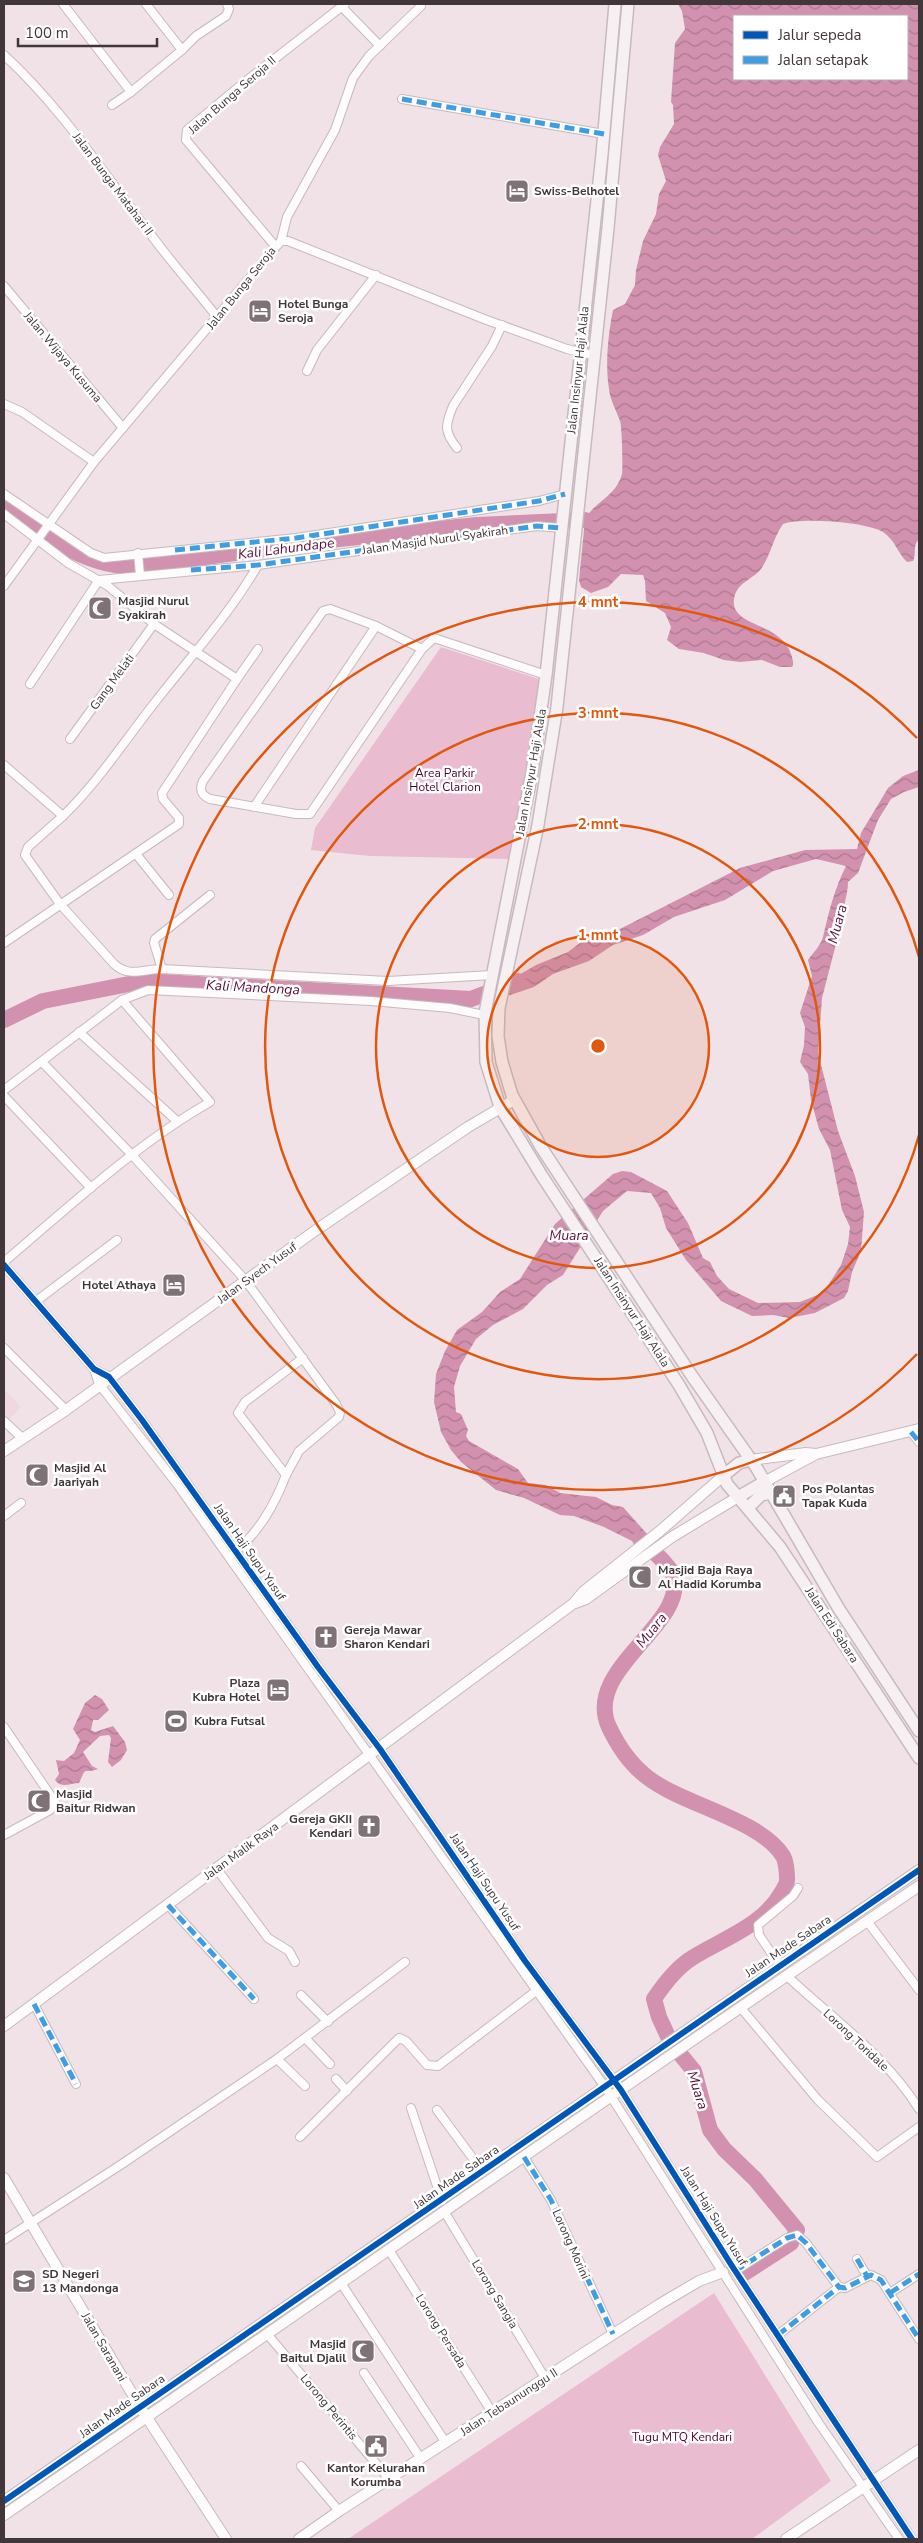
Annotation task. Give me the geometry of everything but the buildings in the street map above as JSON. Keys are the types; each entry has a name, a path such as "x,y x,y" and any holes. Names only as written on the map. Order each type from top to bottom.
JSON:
{"main road":[{"name":"Jalan Insinyur Haji Alala","path":"615,4 604,134 579,352 546,675 532,772 485,1014 486,1062 500,1107 679,1385 707,1433 723,1476 738,1497"},
{"name":"Jalan Insinyur Haji Alala","path":"628,4 608,228 557,707 538,825 505,973 499,1008 498,1036 502,1062 514,1100 541,1147 764,1482"},
{"path":"723,1476 739,1462 750,1460"},
{"path":"738,1497 764,1482"},
{"name":"Jalan Edi Sabara","path":"764,1482 839,1609 919,1732"},
{"path":"748,1508 761,1495 770,1493"},
{"name":"Jalan Edi Sabara","path":"738,1497 780,1547 919,1758"}],"street":[{"path":"63,4 131,92"},
{"path":"146,4 182,50"},
{"path":"112,105 131,92 196,36 226,16 228,10 226,4"},
{"path":"343,5 380,46"},
{"name":"Jalan Bunga Seroja II","path":"278,243 192,148 185,135 187,130 241,85 343,5"},
{"path":"278,243 286,217 335,130 353,78 380,46 421,6"},
{"name":"Jalan Bunga Matahari II","path":"4,55 29,80 88,147 155,241 218,317"},
{"path":"402,98 604,134"},
{"name":"Jalan Bunga Seroja","path":"4,586 94,462 218,317 278,243 288,241 502,325 579,352 593,355"},
{"path":"307,371 317,350 376,275"},
{"name":"Jalan Wijaya Kusuma","path":"4,286 123,428"},
{"path":"457,448 447,434 448,416 452,406 492,346 502,325"},
{"path":"4,404 22,412 94,462"},
{"path":"4,494 63,534 100,556 296,538 565,498"},
{"path":"4,514 99,580 154,624 237,679"},
{"name":"Jalan Masjid Nurul Syakirah","path":"99,580 140,573 258,565 529,527 562,526"},
{"path":"138,554 140,573"},
{"path":"258,565 235,602 156,701 101,775 63,816 24,852 60,904 119,969 132,973 162,969 388,980 492,976"},
{"path":"111,589 113,578"},
{"path":"30,684 99,580"},
{"path":"422,649 376,626 330,609 323,610 202,781 201,791 206,797 254,807 296,814 308,815 313,812 422,649 429,640 436,637 546,675"},
{"name":"Gang Melati","path":"70,740 154,624"},
{"path":"254,807 376,626"},
{"path":"4,942 136,854 180,822 179,818 163,799 162,793 258,650"},
{"path":"4,766 63,816"},
{"path":"136,854 169,895"},
{"path":"162,969 154,939 210,895"},
{"path":"4,1090 122,1000 148,990 176,990 450,1008 485,1014"},
{"path":"4,1263 91,1188 177,1121 210,1102 122,1000"},
{"path":"80,1032 177,1121"},
{"path":"42,1062 133,1156 246,1281 336,1404 340,1415 299,1451 262,1523 250,1539 229,1557"},
{"path":"4,1096 91,1188"},
{"name":"Jalan Syech Yusuf","path":"4,1451 66,1410 108,1377 316,1230 500,1107 514,1100"},
{"path":"35,1302 116,1240"},
{"name":"Jalan Haji Supu Yusuf","path":"4,1263 35,1302 94,1369 108,1377 142,1420 318,1667 380,1749 544,1985 614,2080 730,2269 818,2422 899,2539"},
{"path":"4,1348 66,1410"},
{"path":"286,1475 238,1413 245,1402 303,1358"},
{"name":"Jalan Haji Supu Yusuf","path":"94,1369 99,1384 177,1484 612,2097 730,2269 778,2335 912,2539"},
{"path":"4,1421 22,1438"},
{"path":"764,1482 816,1454 866,1440 915,1431 919,1442"},
{"path":"750,1460 806,1453 816,1454"},
{"path":"644,1551 660,1531 723,1476"},
{"path":"644,1551 667,1541 738,1497"},
{"path":"4,1516 21,1503"},
{"name":"Jalan Malik Raya","path":"4,2026 380,1749 574,1603 583,1592 644,1551"},
{"path":"4,1727 55,1802 50,1810 4,1835"},
{"path":"4,1743 12,1739"},
{"path":"216,1868 268,1938 289,1952 295,1962"},
{"name":"Jalan Made Sabara","path":"4,2515 392,2248 484,2172 694,2024 919,1870"},
{"name":"Jalan Made Sabara","path":"4,2502 387,2238 524,2157 612,2097 673,2052 741,2008 919,1886"},
{"path":"780,1966 759,1935 758,1925 787,1902 798,1888"},
{"path":"168,1904 254,1998"},
{"path":"867,1921 919,1990"},
{"path":"4,2240 122,2164 277,2060 405,1962"},
{"name":"Lorong Toridale","path":"787,1976 881,2061 910,2094 919,2109"},
{"path":"300,2137 399,2038 406,2041 428,2065 438,2066 544,1985"},
{"path":"301,1995 328,2022"},
{"path":"34,2004 76,2084"},
{"path":"741,2008 818,2100 877,2156 919,2127"},
{"path":"306,2039 330,2064"},
{"path":"277,2060 305,2086"},
{"path":"336,2079 347,2091"},
{"name":"Lorong Sangia","path":"410,2108 443,2206 545,2378"},
{"path":"437,2110 484,2172"},
{"name":"Lorong Morini","path":"524,2157 550,2200 613,2334"},
{"name":"Jalan Saranani","path":"4,2178 146,2418 226,2539"},
{"path":"730,2269 795,2235 806,2243 839,2287"},
{"path":"387,2238 392,2248"},
{"name":"Lorong Persada","path":"392,2248 492,2412"},
{"path":"857,2259 867,2276"},
{"name":"Jalan Tebaununggu II","path":"299,2539 338,2511 613,2334 686,2289 730,2269"},
{"path":"890,2293 919,2274"},
{"path":"778,2335 839,2287 848,2286 867,2276 878,2278 890,2293 919,2339"},
{"path":"341,2283 446,2443"},
{"name":"Lorong Perintis","path":"268,2335 389,2479"},
{"path":"364,2372 421,2459"},
{"path":"786,2539 919,2450"},
{"path":"301,2466 338,2511"}],"shaded area":[{"path":"5,1390 21,1407 10,1419 4,1413"}],"green space":[{"name":"Area Parkir Hotel Clarion","path":"441,647 539,679 512,859 370,856 311,850 315,828"},
{"name":"Tugu MTQ Kendari","path":"714,2293 831,2481 752,2539 348,2539"}],"water":[{"path":"678,4 919,4 919,539 916,544 913,561 907,562 887,535 875,528 849,523 818,521 783,524 761,569 741,585 734,599 735,608 740,615 748,621 769,630 787,645 792,657 792,667 780,667 762,660 740,662 724,660 704,653 679,649 667,640 671,627 665,613 646,601 643,575 621,574 608,587 591,593 581,587 579,580 585,520 588,514 615,488 622,474 621,425 611,397 608,379 607,360 610,329 613,310 625,304 635,285 636,270 643,241 656,214 659,194 666,181 658,155 660,147 674,124 673,105 671,102 675,43 685,29 682,11"},
{"name":"Muara","path":"919,770 919,787 891,799 878,820 858,873 848,882 843,917 822,998 818,1053 838,1131 855,1176 864,1212 861,1251 844,1298 815,1313 789,1318 773,1315 752,1316 721,1301 686,1260 666,1228 660,1208 651,1193 627,1191 603,1211 563,1275 547,1285 523,1309 493,1325 476,1339 460,1366 454,1387 456,1412 461,1414 468,1430 466,1436 469,1441 518,1469 528,1483 546,1485 560,1493 596,1497 612,1505 623,1507 648,1535 638,1544 604,1527 574,1516 560,1515 524,1498 496,1490 461,1462 451,1450 441,1432 434,1402 436,1374 445,1351 457,1330 482,1312 500,1292 520,1279 555,1224 613,1174 622,1171 631,1172 667,1191 688,1223 703,1258 710,1262 717,1276 729,1289 758,1303 800,1302 820,1294 827,1287 841,1265 848,1244 850,1227 842,1210 830,1150 819,1129 811,1100 808,1074 800,1062 804,1045 805,1027 800,1013 812,976 808,960 822,940 835,892 846,866 816,859 773,871 725,900 674,917 643,935 613,945 589,961 553,974 534,987 507,996 505,983 536,965 568,952 580,943 614,932 740,868 805,850 857,849 861,833 888,788 903,776"},
{"path":"95,1695 102,1699 109,1710 98,1720 93,1720 91,1730 95,1732 113,1726 125,1742 127,1750 121,1760 112,1767 108,1762 111,1738 109,1735 100,1736 83,1752 92,1766 98,1769 84,1772 79,1783 60,1784 55,1780 59,1774 56,1760 64,1761 74,1753 80,1740 73,1729 85,1703"}],"waterway":[{"name":"Kali Lahundape","path":"4,505 48,537 80,554 97,561 132,567 339,539 477,525 585,520"},
{"name":"Kali Mandonga","path":"4,1020 43,1001 144,981 471,999 518,981"},
{"name":"Muara","path":"640,1539 671,1571 674,1593 666,1611 622,1666 610,1686 605,1706 609,1727 625,1754 647,1777 662,1787 757,1832 772,1843 783,1856 786,1867 786,1885 774,1904 754,1923 686,1962 671,1977 654,1999 659,2017 671,2043 694,2071 710,2130 724,2149 755,2179 797,2230 791,2243 743,2274"}],"marked path":[{"path":"402,99 604,134"},
{"path":"175,550 296,538 539,501 565,494"},
{"path":"191,570 258,565 537,526 562,528"},
{"path":"911,1432 919,1442"},
{"path":"168,1905 254,1999"},
{"path":"34,2004 76,2084"},
{"path":"524,2157 551,2200 613,2334"},
{"path":"735,2271 787,2238 797,2235 806,2243 839,2287"},
{"path":"857,2259 867,2276"},
{"path":"890,2293 919,2274"},
{"path":"778,2335 839,2287 845,2288 871,2275 881,2280 919,2339"}],"cycle path":[{"path":"4,1265 94,1369 109,1377 142,1420 318,1667 380,1749 525,1961 621,2090 732,2266 912,2539"},
{"path":"4,2501 919,1870"}],"place":[{"name":"Swiss-Belhotel","path":"517,191"},
{"name":"Hotel Bunga Seroja","path":"260,311"},
{"name":"Masjid Nurul Syakirah","path":"100,608"},
{"name":"Hotel Athaya","path":"174,1285"},
{"name":"Masjid Al Jaariyah","path":"37,1475"},
{"name":"Pos Polantas Tapak Kuda","path":"784,1496"},
{"name":"Masjid Baja Raya Al Hadid Korumba","path":"640,1577"},
{"name":"Gereja Mawar Sharon Kendari","path":"326,1637"},
{"name":"Plaza Kubra Hotel","path":"278,1690"},
{"name":"Kubra Futsal","path":"176,1721"},
{"name":"Masjid Baitur Ridwan","path":"39,1801"},
{"name":"Gereja GKII Kendari","path":"369,1826"},
{"name":"SD Negeri 13 Mandonga","path":"24,2281"},
{"name":"Masjid Baitul Djalil","path":"363,2351"},
{"name":"Kantor Kelurahan Korumba","path":"376,2446"}]}
